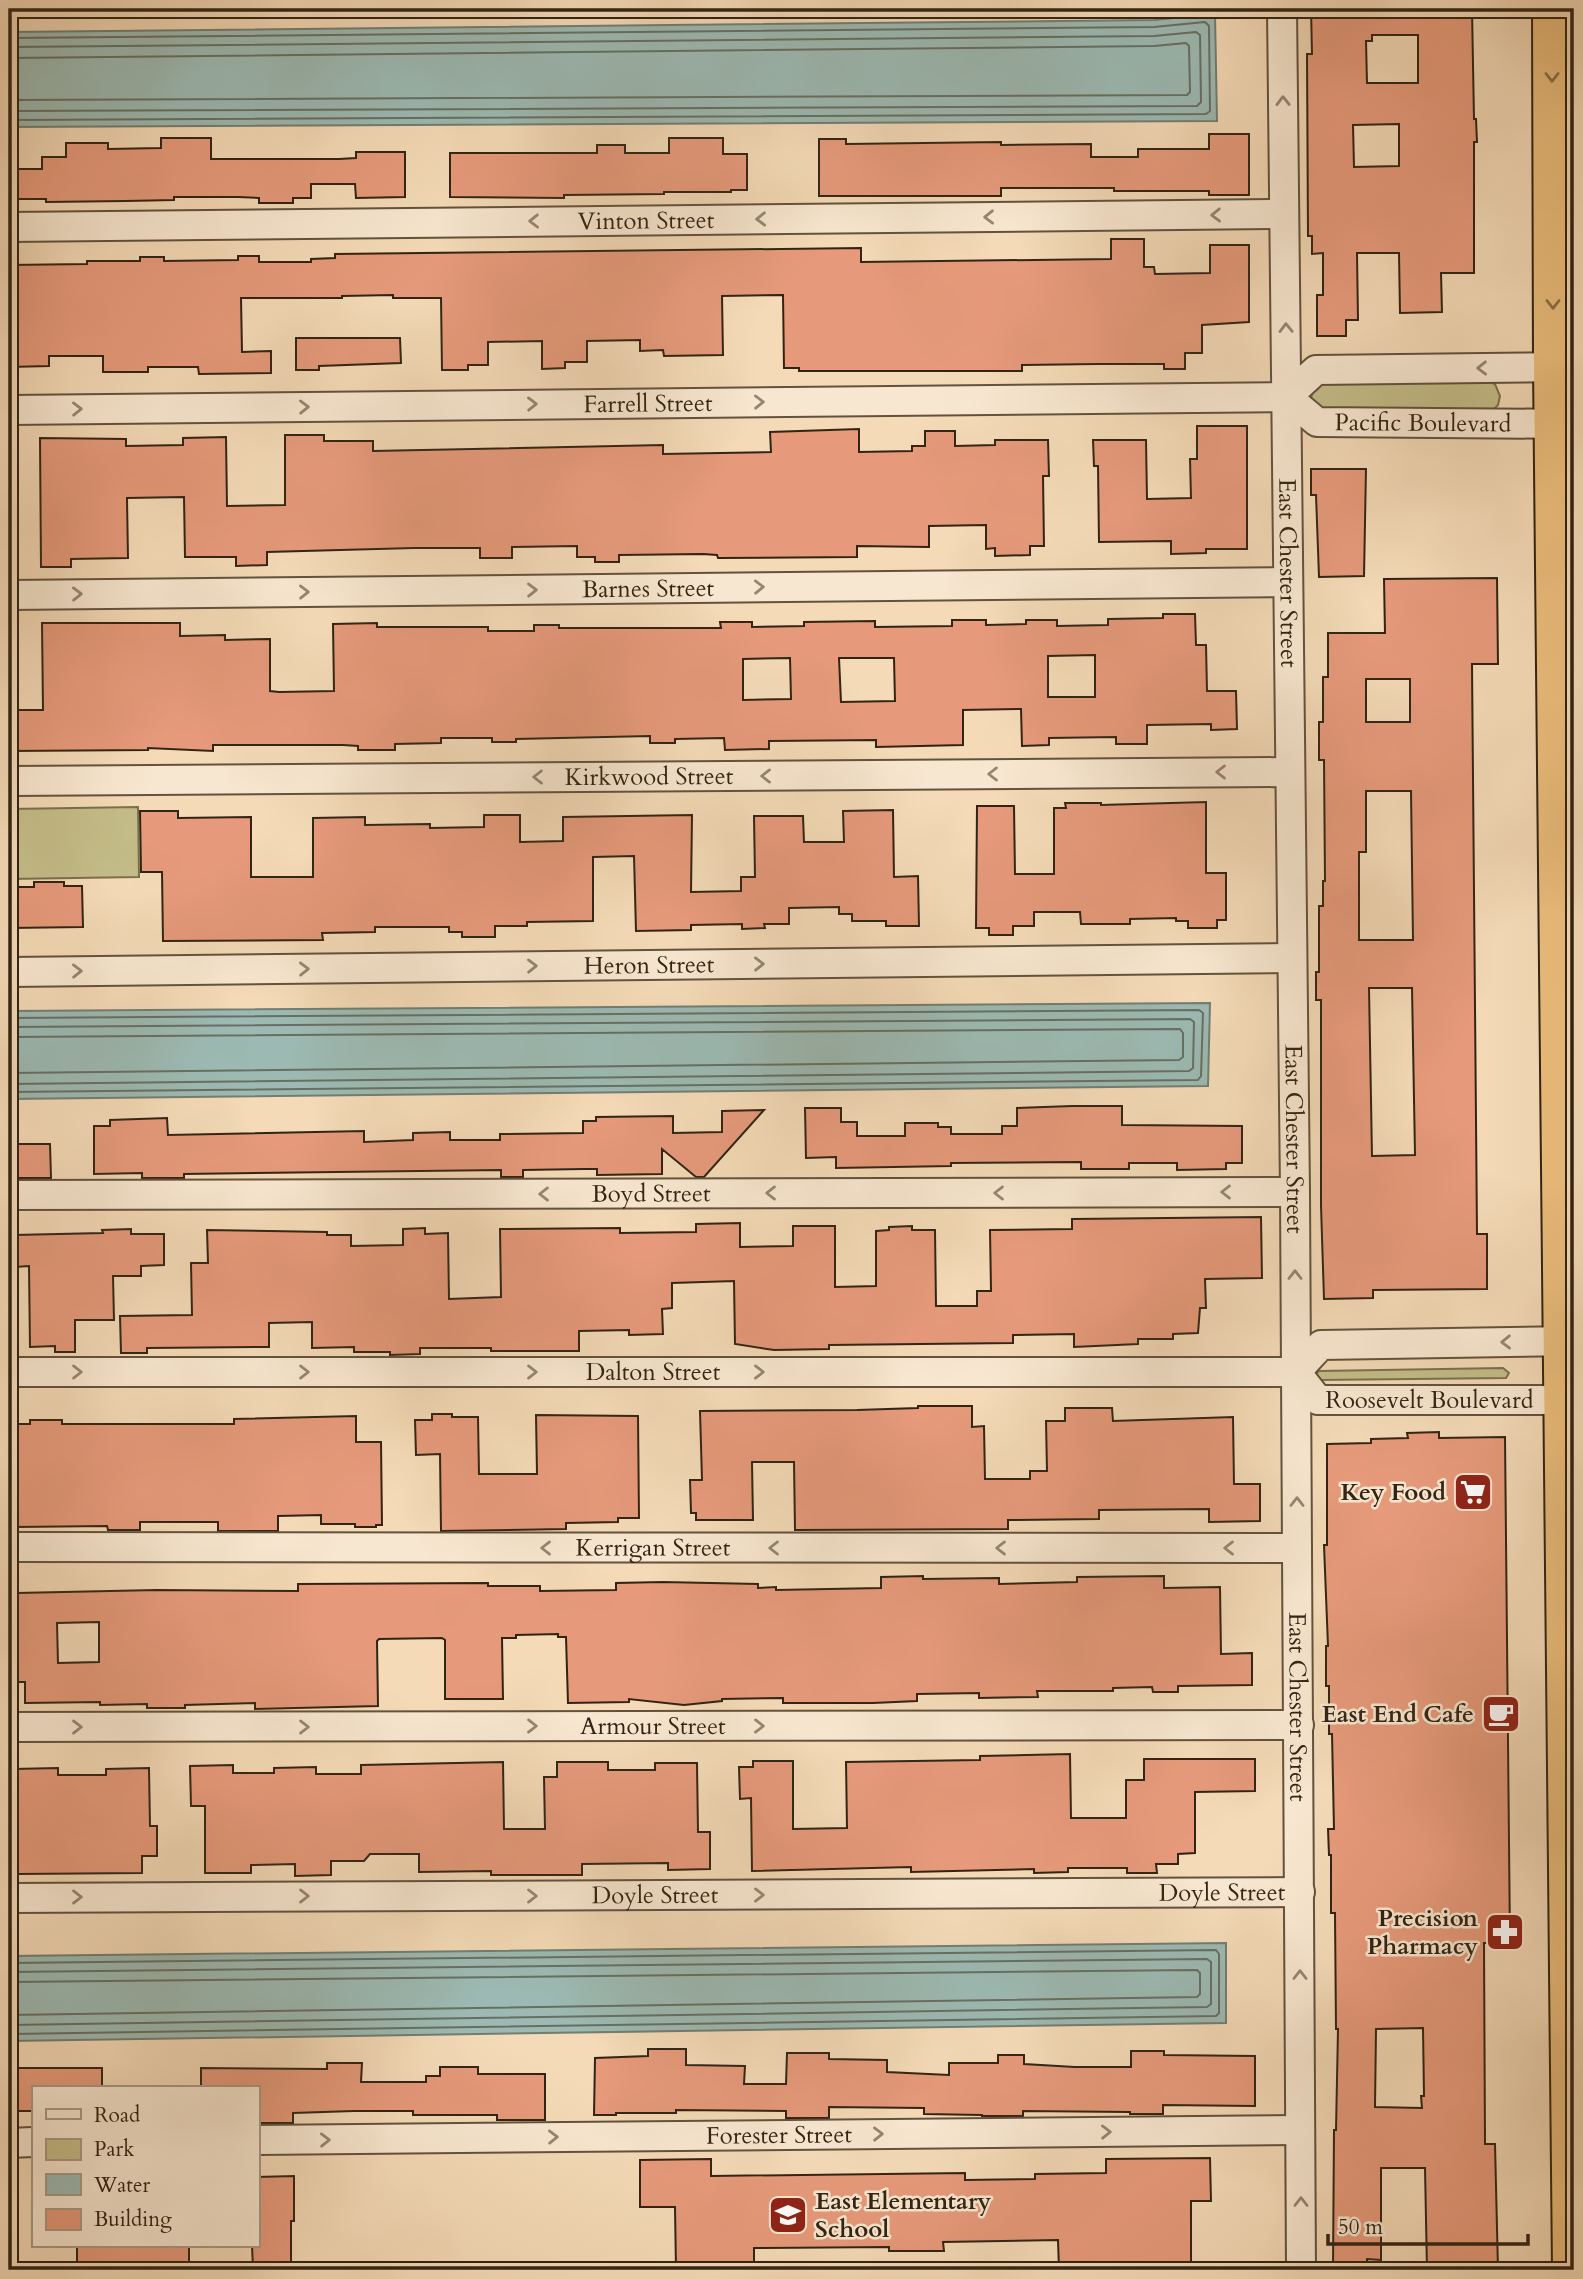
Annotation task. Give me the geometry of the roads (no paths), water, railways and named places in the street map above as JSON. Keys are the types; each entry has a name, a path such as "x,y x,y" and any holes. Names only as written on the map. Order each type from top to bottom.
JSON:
{"highway":[{"path":"1552,9 1564,367 1572,2270"}],"street":[{"name":"East Chester Street","path":"1282,9 1299,1725 1301,2270"},
{"name":"Vinton Street","path":"9,227 1284,214"},
{"path":"1287,397 1316,370 1564,367"},
{"name":"Farrell Street","path":"9,410 1287,397"},
{"name":"Pacific Boulevard","path":"1287,397 1317,422 1564,424"},
{"name":"Barnes Street","path":"9,595 1288,582"},
{"name":"Kirkwood Street","path":"9,781 1289,772"},
{"name":"Heron Street","path":"9,972 1291,958"},
{"name":"Boyd Street","path":"9,1195 1294,1192"},
{"name":"Roosevelt Boulevard","path":"1568,1341 1321,1345 1296,1372 1318,1400 1569,1400"},
{"name":"Dalton Street","path":"9,1373 1296,1372"},
{"name":"Kerrigan Street","path":"9,1547 1297,1548"},
{"name":"Armour Street","path":"9,1727 1299,1725"},
{"name":"Doyle Street","path":"9,1898 1300,1892"},
{"name":"Forester Street","path":"259,2140 1300,2130"},
{"path":"9,2143 32,2142"}],"water":[{"path":"1215,14 1217,121 9,127 9,32 1154,20"},
{"path":"1210,1003 1208,1086 9,1099 9,1011"},
{"path":"1226,1943 1226,2023 9,2041 9,1956"}],"place":[{"name":"Key Food","path":"1473,1492"},
{"name":"East End Cafe","path":"1501,1714"},
{"name":"Precision Pharmacy","path":"1505,1932"},
{"name":"East Elementary School","path":"788,2215"}]}
